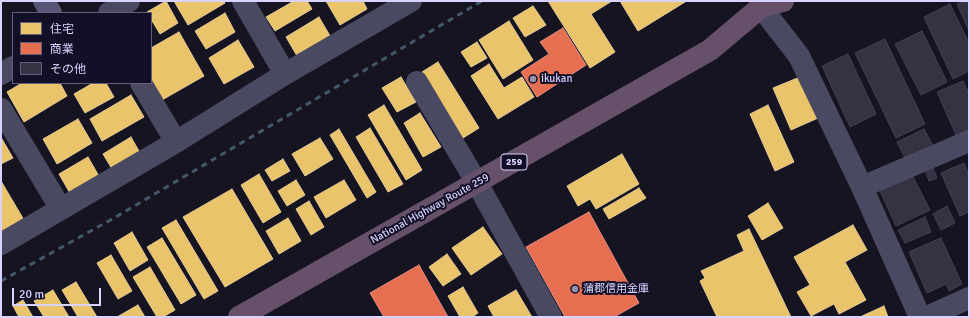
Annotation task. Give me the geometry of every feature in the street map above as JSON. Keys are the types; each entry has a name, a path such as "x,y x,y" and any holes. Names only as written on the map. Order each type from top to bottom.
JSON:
{"highway":[{"name":"National Highway Route 259","path":"239,317 710,50 762,4 783,1"}],"street":[{"path":"44,1 50,12"},
{"path":"111,12 130,1"},
{"path":"243,1 285,74"},
{"path":"1,244 176,142 402,3"},
{"path":"762,4 799,56 862,188 920,317"},
{"path":"1,74 12,68"},
{"path":"417,82 477,182 551,317"},
{"path":"142,84 176,142"},
{"path":"1,109 61,209"},
{"path":"862,188 969,141"},
{"path":"927,317 969,298"}],"building: 住宅":[{"path":"166,1 178,23 160,34 152,21 152,12 147,12"},
{"path":"174,1 224,1 225,3 188,25"},
{"path":"294,1 307,1 312,9 275,31 266,17"},
{"path":"326,1 363,1 367,9 340,25"},
{"path":"548,1 612,1 591,14 615,52 590,68"},
{"path":"620,1 684,1 685,2 638,31"},
{"path":"533,6 546,25 525,37 513,18"},
{"path":"225,13 235,32 206,49 195,31"},
{"path":"319,17 333,41 300,61 286,37"},
{"path":"509,21 533,60 503,79 479,40"},
{"path":"179,32 204,76 162,100 152,83 152,47"},
{"path":"238,40 254,67 224,84 209,58"},
{"path":"477,42 487,58 471,67 461,52"},
{"path":"438,62 479,128 463,138 422,72"},
{"path":"489,64 504,88 522,77 534,97 498,119 471,76"},
{"path":"401,77 416,102 397,112 382,88"},
{"path":"800,77 818,118 791,130 773,88"},
{"path":"20,84 61,84 67,96 24,122 7,92"},
{"path":"91,84 107,84 114,97 85,113 74,94"},
{"path":"131,95 144,117 102,141 90,119"},
{"path":"384,105 422,170 406,180 368,115"},
{"path":"768,105 794,162 775,171 750,114"},
{"path":"420,113 441,147 423,157 404,123"},
{"path":"78,119 92,143 57,164 43,139"},
{"path":"370,128 403,184 388,192 356,137"},
{"path":"339,129 376,192 367,198 330,135"},
{"path":"131,137 140,153 112,169 103,154"},
{"path":"320,138 333,159 305,176 292,154"},
{"path":"2,139 13,158 1,164 1,140"},
{"path":"622,154 639,184 596,209 590,199 578,206 567,186"},
{"path":"88,157 100,178 71,195 59,174"},
{"path":"283,159 290,171 272,181 265,170"},
{"path":"259,174 281,212 263,223 241,185"},
{"path":"296,180 305,195 287,206 278,191"},
{"path":"344,180 356,200 326,218 314,197"},
{"path":"1,181 24,220 1,233"},
{"path":"639,188 646,198 609,219 603,209"},
{"path":"232,189 273,259 225,287 183,217"},
{"path":"309,201 324,227 311,235 296,209"},
{"path":"768,203 783,228 762,240 748,216"},
{"path":"288,218 301,241 279,254 266,231"},
{"path":"176,220 218,291 204,299 162,228"},
{"path":"853,225 867,250 845,262 866,300 839,314 834,304 811,316 797,292 810,285 794,257"},
{"path":"483,227 502,254 471,275 452,248"},
{"path":"749,229 791,317 717,317 700,281 705,278 701,271 744,251 737,235"},
{"path":"132,232 148,260 130,271 114,243"},
{"path":"162,238 196,295 181,304 147,247"},
{"path":"447,254 461,274 443,286 429,267"},
{"path":"111,255 132,291 118,299 97,263"},
{"path":"150,267 175,310 163,317 157,317 133,277"},
{"path":"76,282 97,317 78,317 62,290"},
{"path":"463,287 478,313 472,317 460,317 448,296"},
{"path":"53,290 69,317 44,317 34,301"},
{"path":"516,290 532,317 494,317 488,306"},
{"path":"23,300 33,317 19,317 13,306"},
{"path":"138,305 145,317 117,317"},
{"path":"884,306 888,317 862,317 862,316"}],"building: 商業":[{"path":"563,28 586,65 537,97 521,72 549,54 540,42"},
{"path":"589,212 639,303 614,317 565,317 526,247"},
{"path":"419,265 448,317 384,317 370,293"}],"building: その他":[{"path":"964,1 969,1 969,31 957,4"},
{"path":"950,4 969,43 969,71 953,79 924,17"},
{"path":"922,31 947,82 921,95 895,44"},
{"path":"885,39 925,124 896,138 855,53"},
{"path":"848,54 876,114 850,127 822,66"},
{"path":"963,81 969,94 969,130 956,135 937,92"},
{"path":"924,129 933,146 906,160 897,142"},
{"path":"964,163 969,175 969,212 960,216 941,173"},
{"path":"933,168 937,178 929,181 925,170"},
{"path":"913,177 930,210 896,226 880,191"},
{"path":"947,206 955,223 941,230 933,214"},
{"path":"925,217 931,232 905,243 898,230"},
{"path":"941,238 962,284 949,291 946,284 927,293 909,252"}],"railway":[{"path":"1,281 114,218 482,1"}],"place":[{"name":"ikukan","path":"533,79"},
{"name":"蒲郡信用金庫","path":"575,289"}]}
